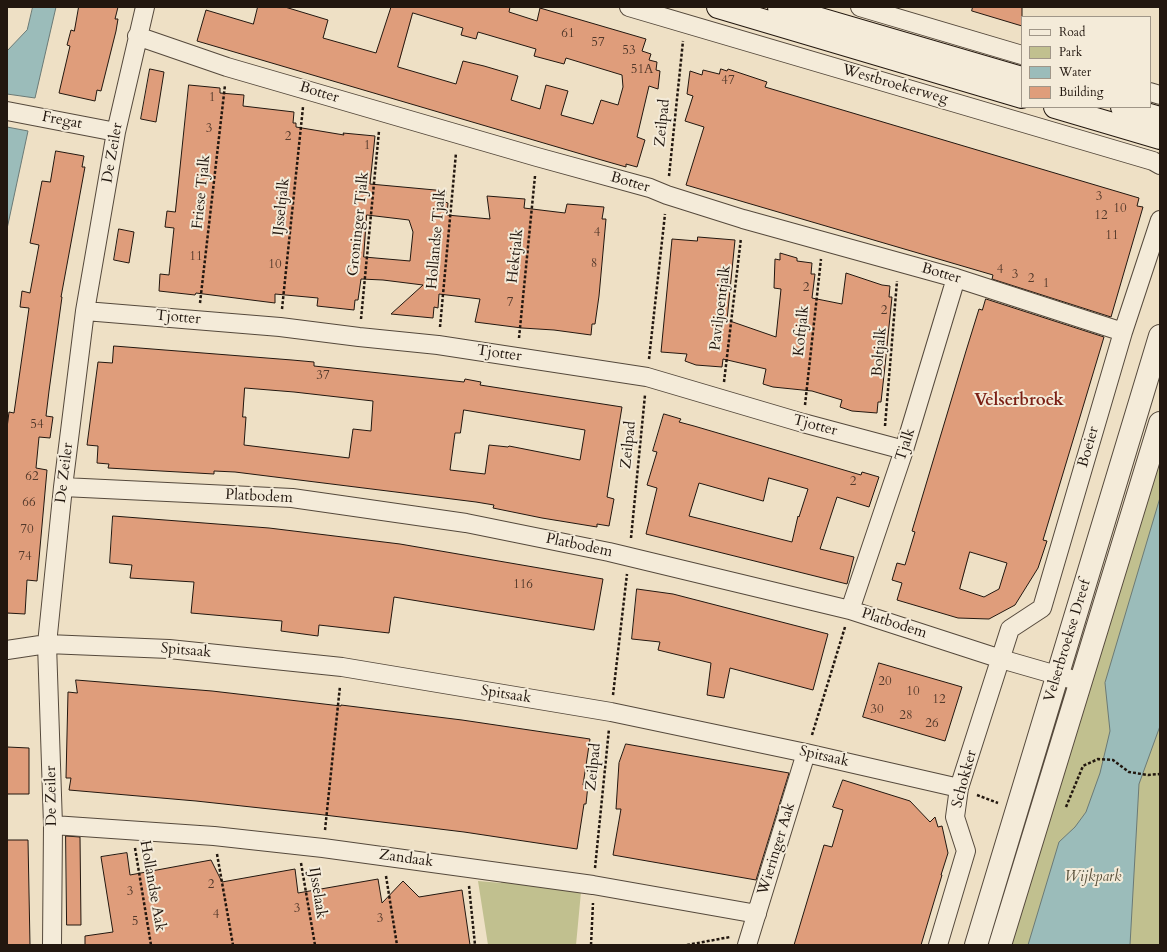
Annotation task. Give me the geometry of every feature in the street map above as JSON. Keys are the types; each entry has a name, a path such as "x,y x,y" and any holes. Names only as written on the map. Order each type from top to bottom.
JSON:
{"street":[{"name":"De Zeiler","path":"52,945 53,825 47,644 63,487 85,311 116,132 137,36 145,7"},
{"name":"Westbroekerweg","path":"629,7 1138,156 1160,164"},
{"name":"Westbroekerweg","path":"718,7 1021,97"},
{"path":"779,7 1021,78"},
{"path":"860,7 1021,55"},
{"name":"Botter","path":"137,36 227,67 536,157 650,188 667,195 743,219 956,278 1123,332"},
{"path":"1065,108 1160,138"},
{"path":"1125,108 1160,118"},
{"name":"Fregat","path":"7,111 116,132"},
{"name":"Boeier","path":"1001,659 1010,629 1042,608 1123,332 1160,220"},
{"name":"Tjalk","path":"850,610 904,450 956,278"},
{"name":"Tjotter","path":"85,311 280,327 438,345 647,377 722,400 904,450"},
{"name":"Velserbroekse Dreef","path":"976,945 1160,336"},
{"name":"Velserbroekse Dreef","path":"1000,945 1160,423"},
{"name":"Platbodem","path":"63,487 292,498 466,523 629,556 850,610 1001,659 1081,682"},
{"name":"Spitsaak","path":"7,650 47,644 169,649 342,667 611,712 806,753 960,788"},
{"name":"Schokker","path":"938,945 966,851 955,816 960,788 1001,659"},
{"name":"Wieringer Aak","path":"748,940 806,753"},
{"name":"Zandaak","path":"53,825 214,836 323,848 593,885 757,914"}],"path":[{"name":"Zeilpad","path":"591,945 593,885 629,556 684,23"},
{"name":"Friese Tjalk","path":"198,320 227,67"},
{"name":"IJsseltjalk","path":"280,327 305,89"},
{"name":"Groninger Tjalk","path":"359,337 381,112"},
{"name":"Hollandse Tjalk","path":"438,345 458,134"},
{"name":"Hektjalk","path":"517,356 536,157"},
{"name":"Paviljoentjalk","path":"722,400 743,219"},
{"name":"Koftjalk","path":"803,423 824,241"},
{"name":"Boltjalk","path":"884,444 899,262"},
{"path":"806,753 850,610"},
{"path":"323,848 342,667"},
{"path":"1098,759 1113,760 1129,772 1148,775 1160,774"},
{"name":"Hollandse Aak","path":"132,830 151,945"},
{"path":"214,836 233,945"},
{"name":"IJsselaak","path":"298,845 315,945"},
{"path":"383,856 397,945"},
{"path":"468,867 475,945"},
{"path":"687,945 748,940"}],"green space":[{"name":"Wijkpark","path":"1160,430 1160,945 1000,945"},
{"path":"478,881 501,883 502,881 581,892 576,945 488,945"}],"water":[{"path":"33,7 56,7 35,98 7,94 7,51 27,30"},
{"path":"7,127 28,131 7,229"},
{"path":"1160,498 1160,726 1139,784 1130,945 1028,945 1059,842 1075,827 1086,812 1100,773 1110,731 1105,683"}],"building":[{"path":"79,7 118,7 115,19 118,19 116,31 101,91 97,90 95,101 59,93 70,46 67,45 71,30 74,31"},
{"path":"258,7 285,7 328,20 323,38 376,53 391,7 510,7 509,12 537,21 540,8 646,39 642,51 651,54 649,60 657,62 656,70 660,71 658,89 649,86 637,137 645,140 637,167 626,164 626,167 197,41 206,10 253,24","holes":["413,13 463,28 461,35 476,39 478,32 536,49 534,56 564,64 566,58 622,75 623,87 618,105 601,100 593,124 561,115 568,91 546,85 540,109 511,100 518,76 484,66 463,61 456,84 398,67"]},
{"path":"973,7 1022,7 1021,26 972,11"},
{"path":"150,69 164,72 156,122 141,119"},
{"path":"721,69 727,71 728,69 767,82 765,87 1139,198 1137,206 1143,207 1111,317 992,279 993,275 686,185 704,127 685,121 693,96 687,94 690,71 702,75 703,70 719,74"},
{"path":"189,85 220,88 220,93 244,95 243,106 294,112 293,123 296,123 296,127 344,135 343,133 375,136 370,184 446,191 445,202 448,203 447,215 490,219 487,196 525,199 524,208 565,213 567,204 604,207 602,219 606,219 595,324 592,324 591,335 475,322 480,299 439,294 438,308 434,307 433,318 391,314 423,285 383,280 361,279 358,300 355,300 354,310 317,306 318,298 275,294 275,303 196,293 195,295 159,291 160,274 169,275 174,228 165,227 167,211 175,212","holes":["367,215 409,220 413,232 410,261 364,257"]},
{"path":"56,151 84,156 82,167 85,167 61,297 46,416 53,417 50,438 39,437 36,468 47,470 37,581 27,580 25,614 7,613 7,428 9,412 14,413 29,308 20,307 22,291 30,293 39,245 30,243 42,181 50,182"},
{"path":"119,229 134,232 129,263 114,260"},
{"path":"698,237 735,240 727,320 776,337 781,289 774,288 775,259 780,260 780,253 797,258 797,261 812,263 811,274 815,274 812,298 842,304 846,273 882,285 890,286 889,297 892,297 885,366 881,402 878,402 877,413 852,411 840,407 842,400 812,391 773,387 763,384 766,369 723,359 722,367 696,365 685,361 687,354 661,352 672,239 697,241"},
{"path":"986,299 1104,337 1043,540 1047,541 1038,568 1015,605 989,619 958,618 897,600 902,583 892,580 897,563 905,565 915,532 912,531 966,351 979,309 982,310","holes":["970,552 1007,563 999,589 984,597 960,589"]},
{"path":"114,346 292,360 314,362 314,366 464,382 465,379 481,382 480,385 622,407 607,497 614,499 609,526 597,524 597,527 542,518 493,508 494,505 476,502 235,472 214,471 214,474 108,468 109,464 97,463 98,446 87,445 98,362 112,363","holes":["245,388 373,401 371,431 353,429 349,458 244,445 246,417 243,417","464,410 585,430 580,460 509,446 489,445 485,474 450,470 455,433 460,433"]},
{"path":"664,414 681,419 679,422 861,475 862,472 879,477 869,507 837,497 820,549 854,557 847,584 646,534 657,488 647,485 657,452 653,451","holes":["769,478 808,489 799,517 798,516 792,542 689,516 699,483 763,501"]},
{"path":"113,516 269,528 400,544 603,579 594,630 394,597 389,633 319,625 318,636 281,631 282,621 191,613 194,582 130,578 132,565 110,563"},
{"path":"637,589 673,594 828,634 813,690 730,668 724,698 707,695 711,663 658,650 660,642 632,639"},
{"path":"879,663 962,687 945,741 863,717"},
{"path":"76,680 212,691 341,705 462,720 590,739 583,785 588,785 586,804 584,804 577,849 464,832 316,814 196,801 69,790 71,778 66,778 68,692 77,693"},
{"path":"626,744 789,773 756,880 613,855 621,809 616,809 619,763"},
{"path":"7,747 29,748 29,794 7,794"},
{"path":"843,780 910,801 930,822 935,817 938,827 942,826 948,853 921,945 794,945 824,845 832,847 843,810 833,807"},
{"path":"66,836 80,837 81,925 67,925"},
{"path":"7,840 28,840 30,945 7,945"},
{"path":"127,853 130,875 211,860 222,882 295,869 298,893 378,879 382,903 403,881 419,897 462,890 470,945 85,945 85,936 113,932 101,857"}],"district":[{"name":"Velserbroek","path":"1019,401"}]}
